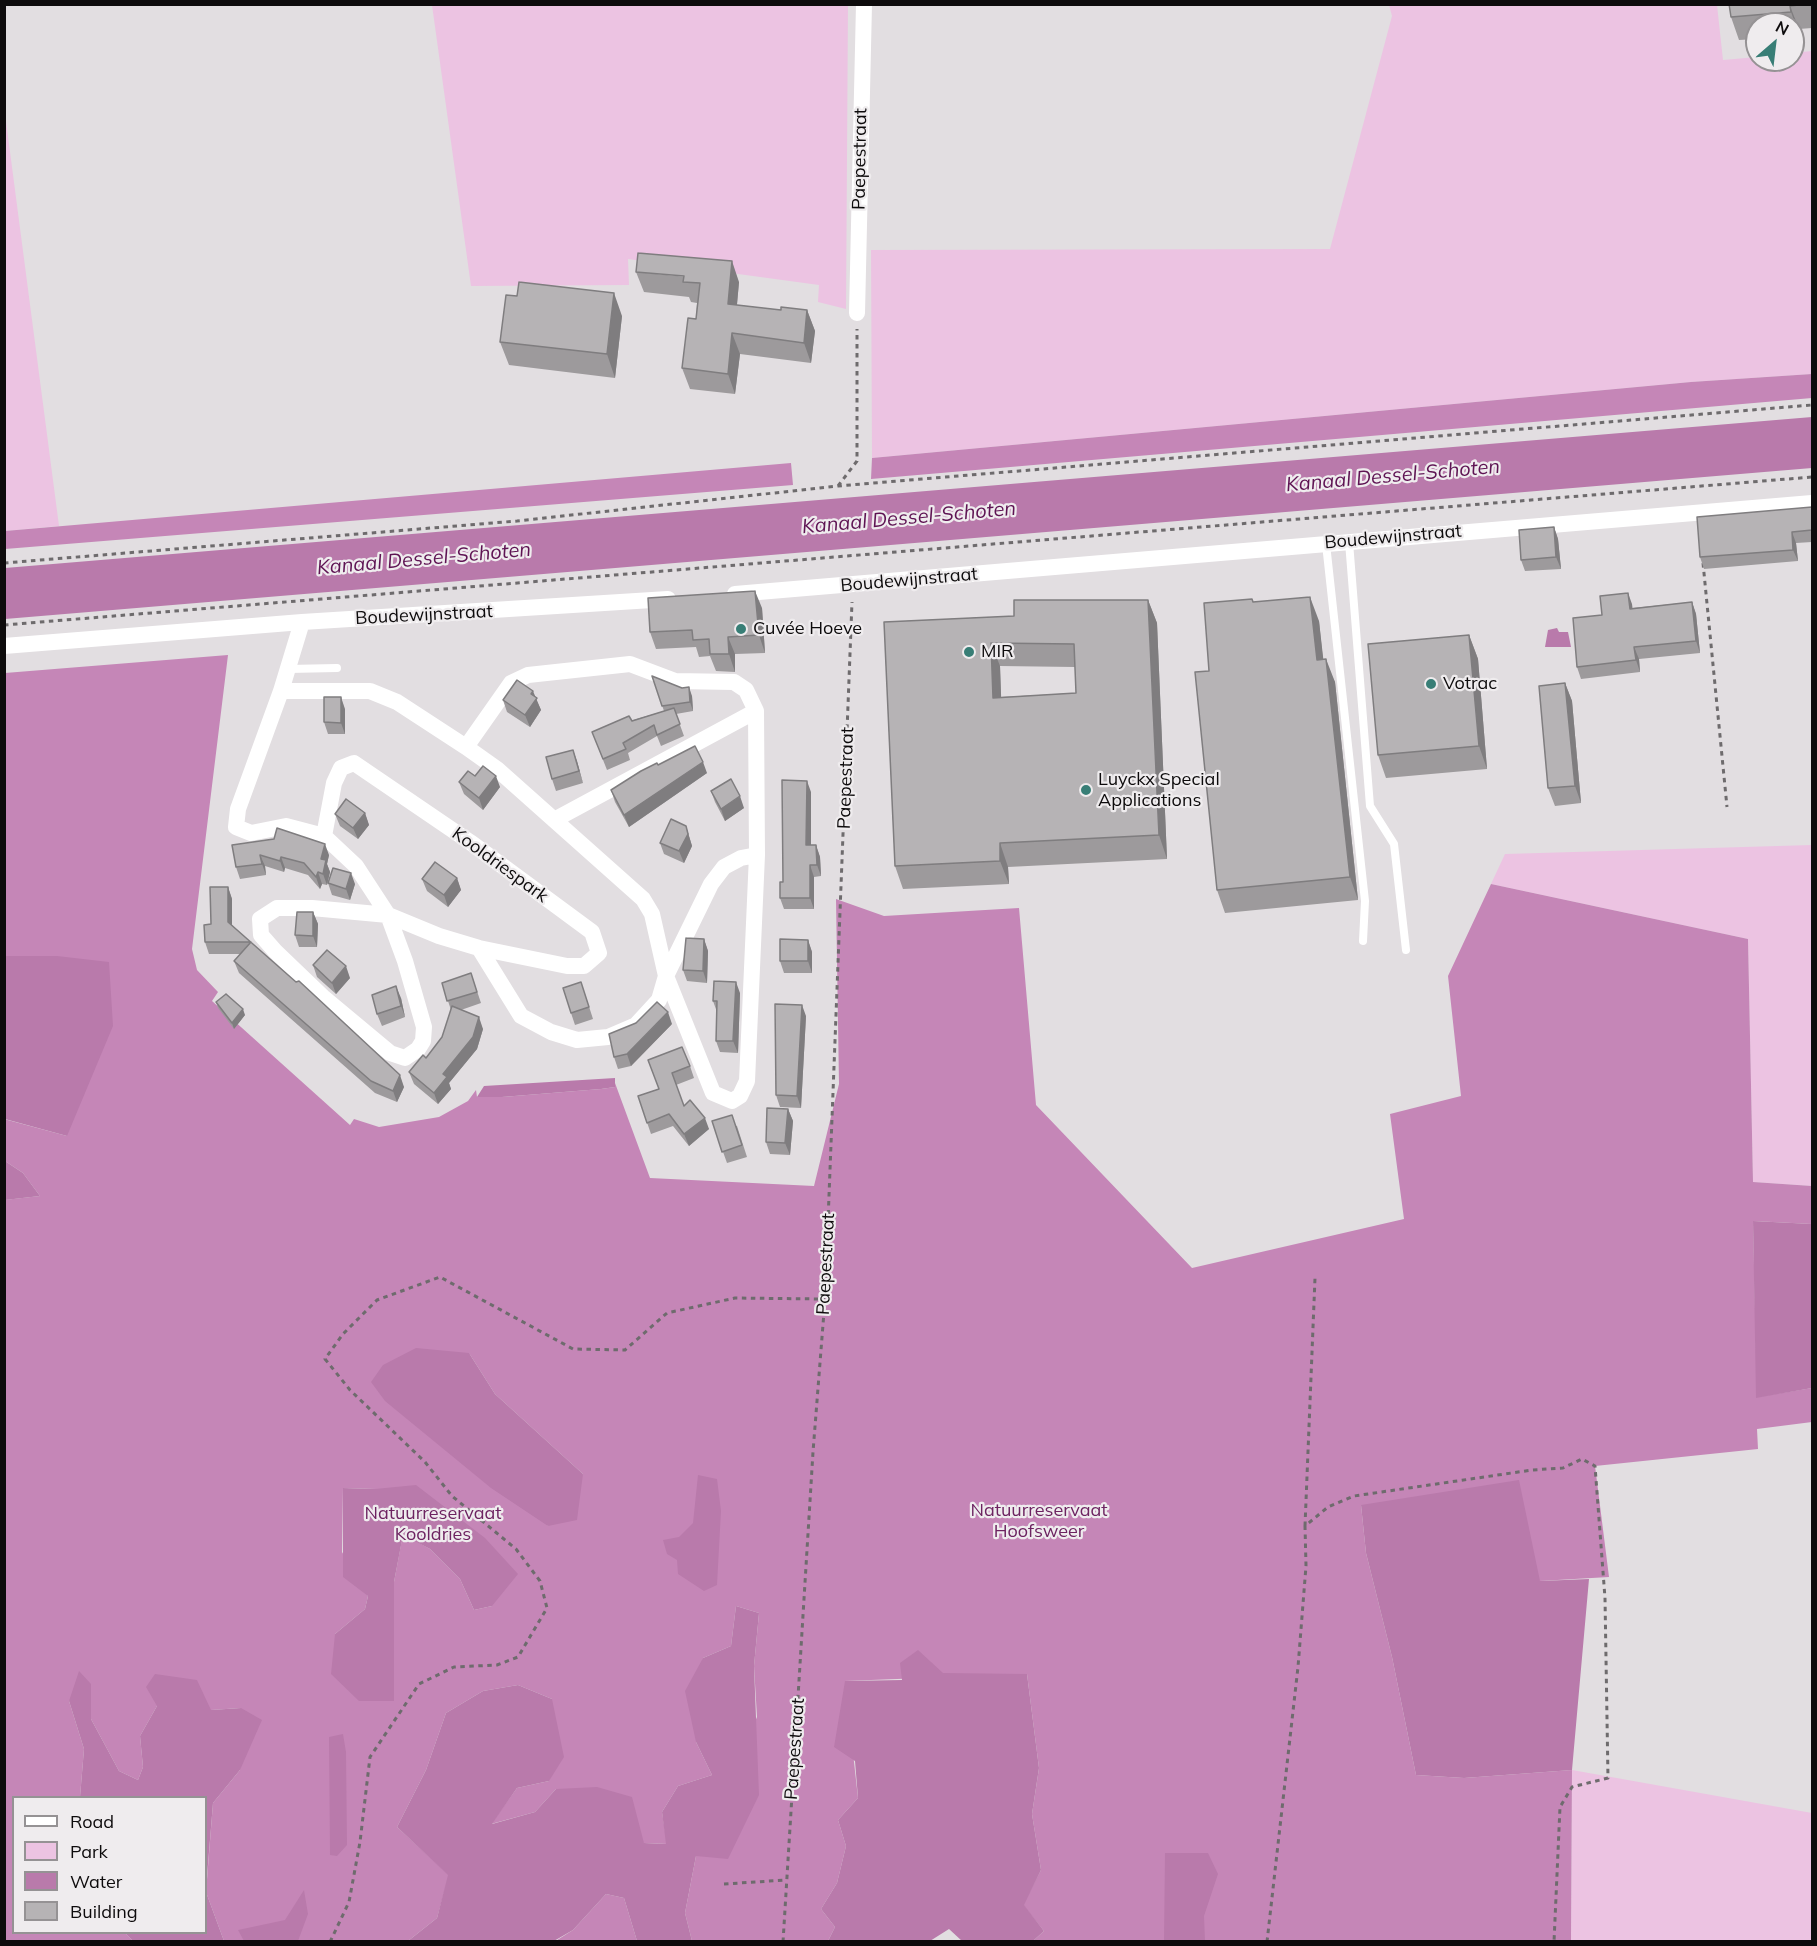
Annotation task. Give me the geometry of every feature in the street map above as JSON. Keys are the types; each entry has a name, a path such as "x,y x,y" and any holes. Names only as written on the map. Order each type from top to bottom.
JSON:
{"street":[{"name":"Paepestraat","path":"857,313 864,4"},
{"name":"Boudewijnstraat","path":"723,595 1812,503"},
{"name":"Boudewijnstraat","path":"4,646 302,622 688,597"},
{"name":"Kooldriespark","path":"302,622 281,691 242,799 236,827 251,833 286,826 324,836 356,866 388,915 424,1027 423,1041 418,1049 405,1058 390,1053 324,998 261,935 260,919 277,908 312,908 388,915 439,936 479,948 567,966 584,966 599,953 592,932 470,842 354,763 340,768 334,783 324,836"},
{"path":"281,691 370,691 397,702 496,769 554,820 643,899 652,914 666,976 713,1093 732,1101 740,1096 747,1081 757,855 756,711 746,690 734,682 675,681 630,664 528,675 511,683 466,747"},
{"path":"554,820 756,711"},
{"path":"479,948 521,1016 551,1032 577,1040 608,1037 636,1025 659,1000 666,976 711,884 724,867 741,858 757,855"}],"lane":[{"path":"1349,541 1370,806 1394,844 1406,950"},
{"path":"1326,543 1365,901 1363,941"},
{"path":"288,669 337,668"}],"path":[{"path":"838,486 856,461 857,313"},
{"path":"4,562 517,521 838,486 1812,405"},
{"path":"4,625 1812,477"},
{"path":"1702,558 1727,807"},
{"name":"Paepestraat","path":"783,1941 813,1452 825,1299 853,585"},
{"path":"330,1941 349,1902 360,1842 370,1757 419,1684 454,1667 497,1665 518,1657 547,1608 540,1581 516,1549 452,1496 425,1462 350,1390 325,1359 343,1334 377,1300 440,1277 573,1349 625,1350 667,1313 735,1298 825,1299"},
{"path":"1267,1941 1298,1667 1306,1566 1305,1526 1315,1278"},
{"path":"1305,1526 1328,1507 1354,1496 1532,1470 1563,1468 1582,1459 1595,1466 1605,1598 1608,1778 1572,1787 1560,1807 1554,1941"},
{"path":"724,1884 786,1880"}],"green space":[{"path":"432,5 848,5 846,309 818,302 819,285 628,259 629,285 471,286"},
{"path":"1389,5 1717,5 1723,60 1745,58 1745,72 1805,72 1805,52 1812,51 1812,374 1691,382 872,458 871,250 1330,249 1392,16"},
{"path":"4,106 59,526 5,531 4,531"},
{"path":"1812,374 1812,398 871,479 872,458 1691,382"},
{"path":"791,463 793,485 5,549 5,531"},
{"path":"228,655 192,949 197,970 218,992 212,1001 350,1125 354,1119 379,1127 439,1117 468,1101 476,1090 477,1097 502,1097 601,1089 615,1087 615,1083 650,1178 814,1186 839,1084 836,899 884,916 1019,908 1036,1105 1192,1268 1404,1219 1390,1114 1461,1096 1448,976 1491,884 1748,939 1753,1182 1812,1186 1812,1224 1753,1221 1757,1397 1812,1388 1812,1422 1757,1429 1758,1449 1595,1466 1609,1577 1540,1581 1361,1505 1366,1553 1392,1657 1416,1775 1464,1778 1572,1770 1571,1941 1033,1941 1044,1931 1023,1905 1041,1870 1032,1814 1039,1768 1027,1674 845,1681 858,1798 838,1820 846,1846 837,1883 821,1909 835,1927 828,1941 692,1941 685,1913 696,1856 757,1717 754,1666 759,1613 736,1606 731,1646 703,1658 696,1742 712,1775 678,1786 662,1812 667,1844 644,1843 556,1789 535,1812 491,1824 517,1788 549,1781 552,1699 518,1685 483,1691 446,1713 426,1770 397,1827 449,1875 437,1918 408,1941 224,1941 207,1895 207,1879 213,1803 240,1770 241,1708 211,1710 157,1706 140,1736 143,1767 138,1780 119,1771 91,1719 91,1684 69,1701 84,1749 80,1796 12,1796 12,1934 126,1934 133,1941 5,1941 4,1200 40,1196 23,1173 5,1161 4,1119 67,1136 57,956 5,956 5,673","holes":["469,1353 495,1394 583,1474 548,1526","343,1488 375,1489 492,1606 474,1610 460,1579 430,1549 403,1534 394,1582 394,1701 335,1634 365,1609 368,1596 342,1552"]},
{"path":"1812,845 1812,1186 1753,1182 1748,939 1491,884 1505,854"},
{"path":"1572,1770 1812,1813 1812,1941 1571,1942"},
{"path":"606,1894 624,1898 637,1941 554,1942 573,1930"}],"water":[{"name":"Kanaal Dessel-Schoten","path":"1812,417 1812,468 5,619 5,568"},
{"path":"1557,628 1559,632 1568,632 1571,647 1545,647 1548,630"},
{"path":"5,956 57,956 109,962 113,1026 67,1136 5,1119"},
{"path":"615,1078 615,1087 601,1089 477,1097 484,1086"},
{"path":"5,1161 23,1173 40,1196 5,1200"},
{"path":"1753,1221 1812,1224 1812,1388 1756,1398"},
{"path":"416,1348 469,1353 495,1394 583,1474 577,1520 548,1526 491,1488 385,1401 371,1382 383,1365"},
{"path":"698,1475 717,1479 721,1511 717,1585 704,1591 678,1574 677,1560 667,1554 663,1540 679,1537 693,1523"},
{"path":"1519,1480 1540,1581 1589,1579 1572,1770 1464,1778 1416,1775 1392,1657 1366,1553 1361,1505"},
{"path":"416,1485 485,1538 518,1574 492,1606 474,1610 460,1579 430,1549 403,1535 394,1582 394,1701 359,1701 331,1674 335,1634 365,1609 368,1596 343,1577 343,1488 375,1489"},
{"path":"736,1606 759,1613 754,1666 759,1795 728,1859 696,1856 685,1913 692,1941 637,1941 624,1898 606,1894 573,1930 554,1941 408,1941 437,1918 448,1875 397,1827 426,1770 446,1713 483,1691 518,1685 552,1699 564,1757 549,1781 517,1788 492,1824 535,1812 556,1789 597,1787 632,1797 644,1843 666,1844 662,1812 678,1786 712,1775 696,1742 685,1691 703,1658 731,1646"},
{"path":"918,1650 943,1673 1027,1674 1039,1768 1032,1814 1041,1870 1024,1905 1044,1931 1033,1941 962,1941 949,1929 930,1941 828,1941 835,1927 821,1909 837,1883 846,1846 838,1820 858,1798 855,1761 834,1747 845,1681 902,1680 900,1663"},
{"path":"79,1671 91,1684 91,1719 119,1771 138,1780 143,1767 140,1736 157,1706 146,1687 155,1674 197,1680 211,1710 241,1708 262,1720 240,1770 213,1803 207,1877 207,1796 80,1796 84,1749 69,1701"},
{"path":"343,1734 346,1752 347,1845 337,1856 330,1855 329,1737"},
{"path":"1165,1853 1208,1853 1218,1874 1204,1916 1205,1941 1164,1941"},
{"path":"304,1890 308,1914 298,1941 244,1941 238,1930 285,1920"},
{"path":"207,1895 224,1941 133,1941 126,1934 207,1934"}],"building":[{"path":"1729,4 1808,4 1790,6 1791,12 1745,12 1745,16 1731,17"},
{"path":"638,253 732,261 728,304 781,310 781,307 807,310 804,343 732,333 728,374 682,368 688,318 696,319 700,283 683,282 684,276 636,272"},
{"path":"519,282 614,293 607,354 500,342 506,295 517,296"},
{"path":"1812,507 1812,530 1792,532 1793,550 1700,557 1697,517"},
{"path":"1554,527 1556,557 1521,560 1519,530"},
{"path":"755,591 759,635 728,637 729,654 710,654 709,639 693,640 692,630 650,632 648,598"},
{"path":"1628,593 1630,609 1692,602 1696,641 1634,647 1636,660 1577,667 1573,618 1602,615 1600,596"},
{"path":"1310,597 1317,660 1326,659 1350,877 1217,890 1195,672 1209,671 1204,603"},
{"path":"1014,600 1148,600 1159,835 1000,843 1000,861 895,866 884,622 1014,616","holes":["991,643 1074,644 1076,693 993,698"]},
{"path":"1469,635 1479,746 1378,755 1368,644"},
{"path":"652,676 682,688 689,687 690,702 662,706"},
{"path":"517,680 533,691 531,694 537,698 525,715 503,700"},
{"path":"1565,683 1575,786 1548,788 1539,686"},
{"path":"324,697 341,697 341,723 324,722"},
{"path":"674,708 680,724 657,735 654,725 623,743 626,749 603,759 592,732 629,716 632,721"},
{"path":"695,746 703,762 624,815 611,790 641,771"},
{"path":"573,750 579,771 552,779 546,757"},
{"path":"483,766 496,776 479,798 459,782 468,771 475,776"},
{"path":"731,779 740,796 721,809 711,791"},
{"path":"782,780 807,781 806,845 816,845 817,865 810,865 810,898 780,898 780,882 783,882"},
{"path":"346,799 365,813 353,828 335,814"},
{"path":"671,819 686,826 688,834 679,851 660,843"},
{"path":"277,828 325,844 321,859 326,860 323,874 318,872 316,877 304,863 281,857 280,861 260,855 262,864 236,867 232,845 274,839"},
{"path":"435,862 457,878 444,895 422,879"},
{"path":"333,868 351,873 346,889 328,883"},
{"path":"210,887 228,887 228,922 251,942 205,942 204,925 211,924"},
{"path":"297,912 313,912 313,936 295,935"},
{"path":"686,938 704,939 703,971 683,970"},
{"path":"780,939 808,940 808,961 780,961"},
{"path":"251,942 296,982 299,981 400,1075 393,1091 371,1081 234,961"},
{"path":"327,950 346,966 332,983 313,965"},
{"path":"471,973 477,992 447,1001 442,983"},
{"path":"714,981 736,982 733,1041 716,1041 717,1001 713,1001"},
{"path":"581,982 589,1007 571,1013 563,988"},
{"path":"396,986 401,1006 377,1014 372,995"},
{"path":"226,994 243,1009 232,1023 216,1002"},
{"path":"657,1002 668,1012 627,1054 614,1057 609,1034 636,1023"},
{"path":"775,1004 802,1005 797,1096 776,1095"},
{"path":"452,1006 479,1017 473,1037 443,1074 447,1077 434,1093 409,1072 423,1055 426,1058 442,1037"},
{"path":"682,1047 690,1066 672,1073 684,1106 690,1100 705,1118 684,1134 669,1114 647,1123 638,1096 659,1089 648,1060"},
{"path":"767,1108 788,1109 785,1143 766,1142"},
{"path":"732,1115 742,1145 722,1152 712,1121"}],"place":[{"name":"Cuvée Hoeve","path":"741,629"},
{"name":"MIR","path":"969,652"},
{"name":"Votrac","path":"1431,684"},
{"name":"Luyckx Special Applications","path":"1086,790"}],"park label":[{"name":"Natuurreservaat Hoofsweer","path":"1039,1522"},
{"name":"Natuurreservaat Kooldries","path":"433,1524"}]}
